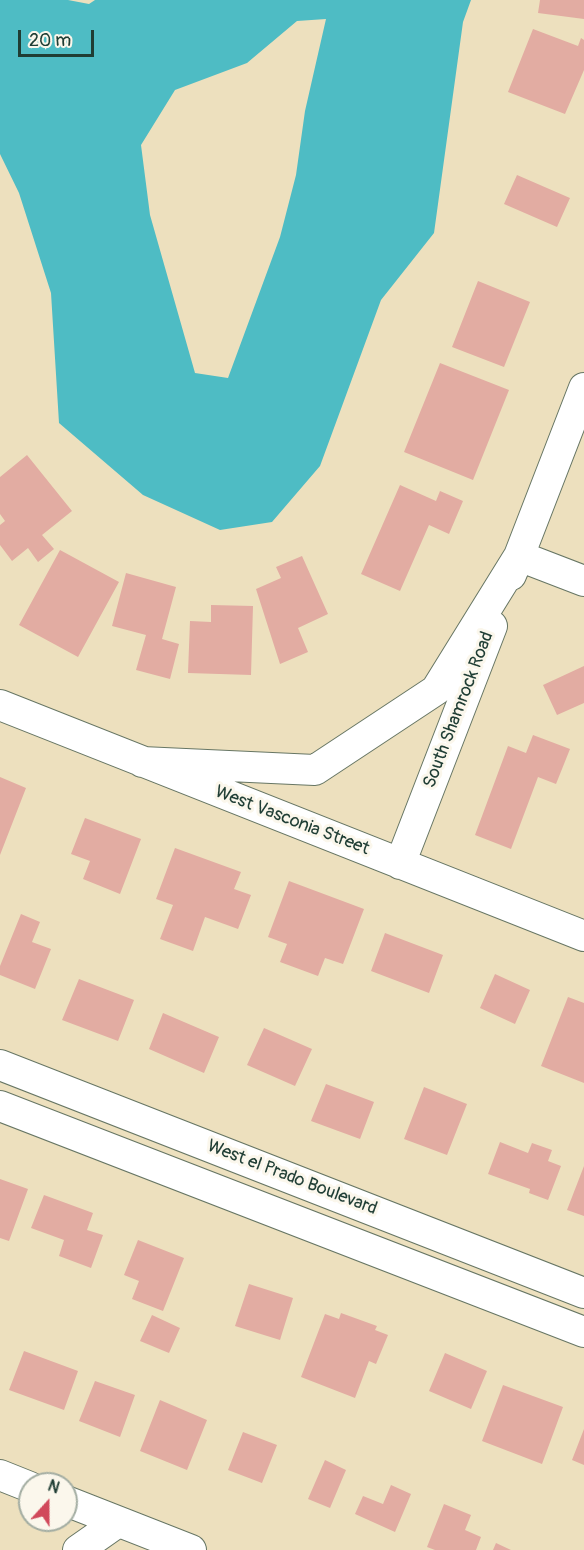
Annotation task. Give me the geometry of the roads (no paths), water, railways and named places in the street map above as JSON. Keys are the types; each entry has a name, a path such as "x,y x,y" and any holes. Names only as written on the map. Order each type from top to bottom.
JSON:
{"street":[{"name":"South Shamrock Road","path":"400,864 584,388"},
{"name":"South Shamrock Road","path":"142,762 315,770 436,690 519,556"},
{"path":"519,556 584,581"},
{"name":"West Vasconia Street","path":"0,705 584,936"},
{"name":"West el Prado Boulevard","path":"0,1065 584,1293"},
{"path":"0,1106 266,1211 584,1332"},
{"path":"266,1211 279,1173"},
{"path":"0,1475 18,1482"},
{"path":"78,1506 191,1550"},
{"path":"78,1550 118,1522"}],"water":[{"path":"0,0 68,0 89,4 95,0 471,0 463,22 434,233 381,300 320,466 272,522 220,530 143,495 59,423 51,293 19,193 0,154","holes":["326,19 305,111 296,175 280,237 228,378 195,373 150,215 141,145 175,90 247,63 297,21"]}]}
